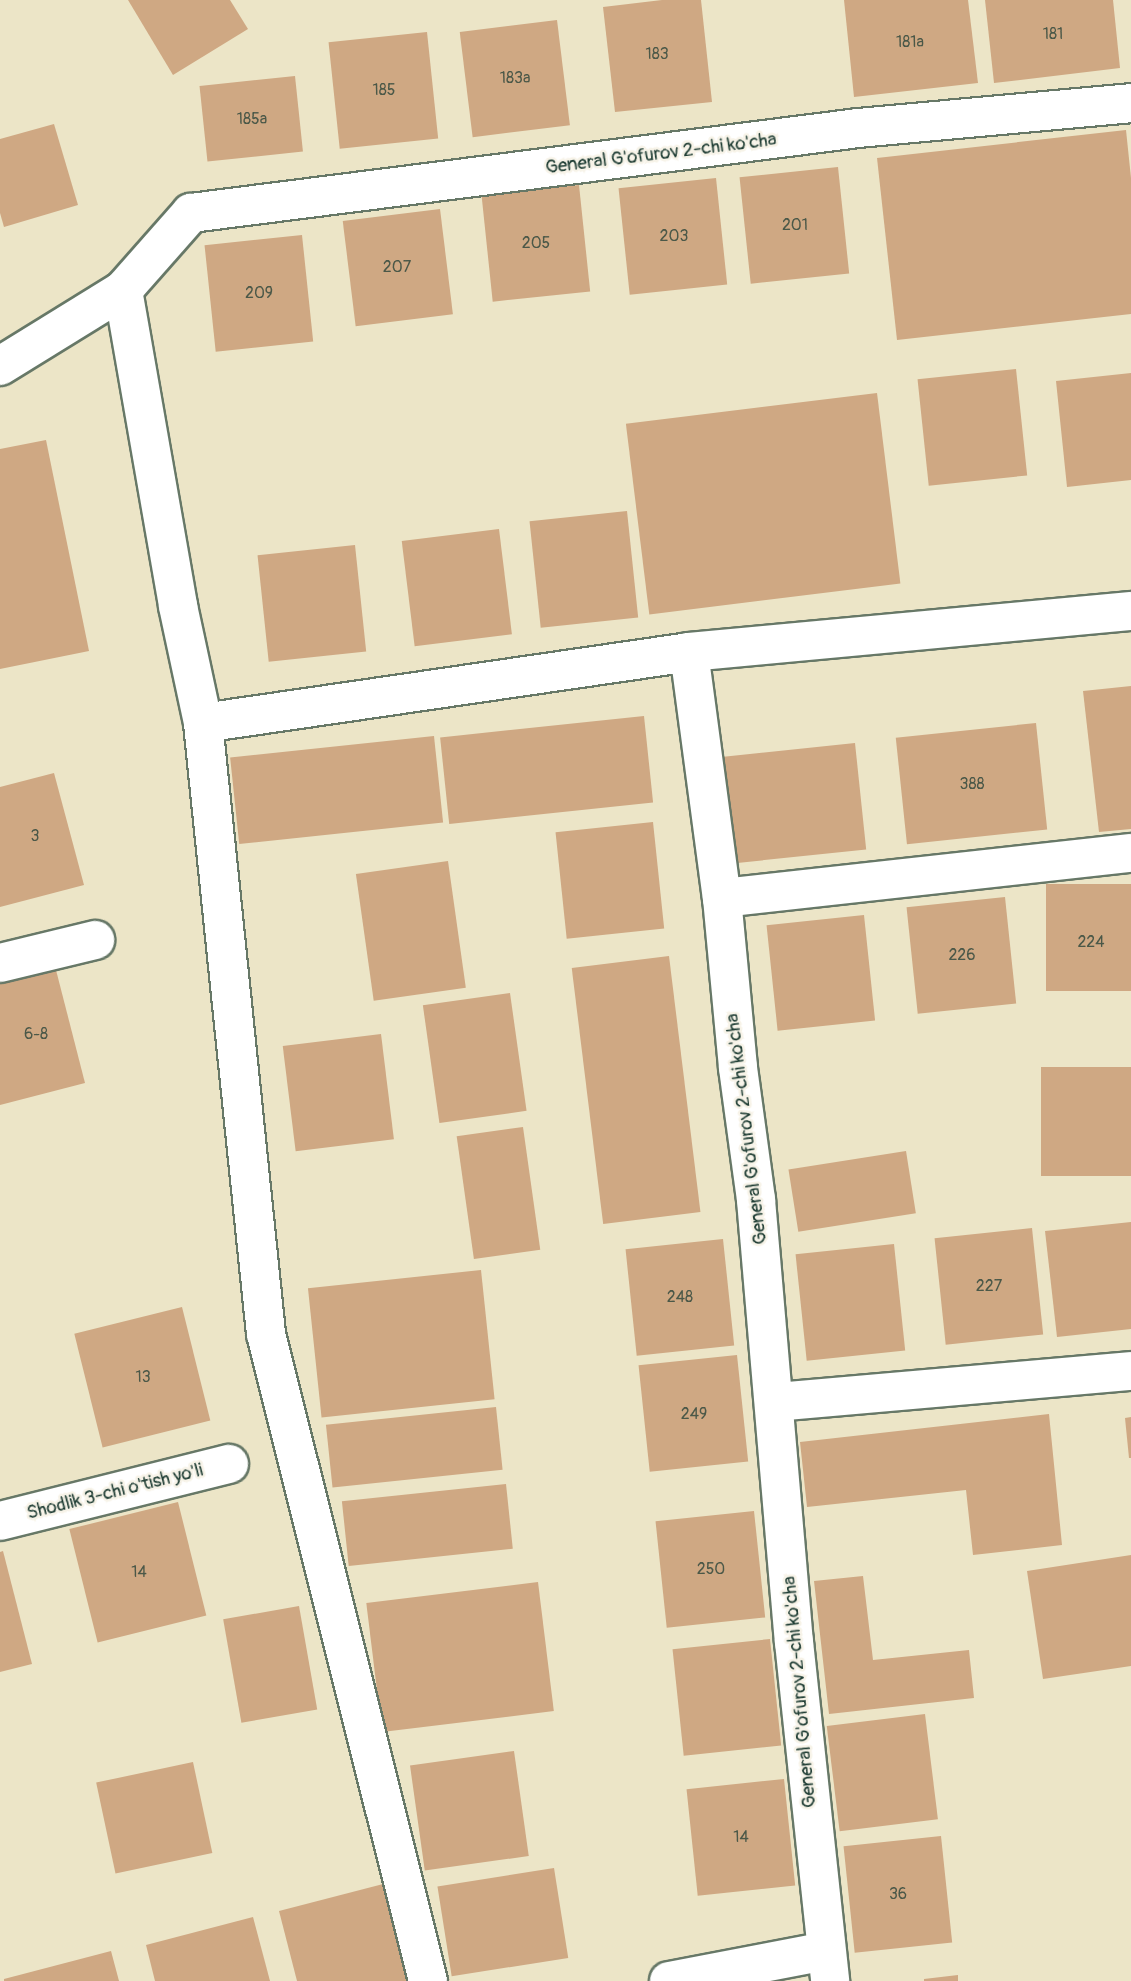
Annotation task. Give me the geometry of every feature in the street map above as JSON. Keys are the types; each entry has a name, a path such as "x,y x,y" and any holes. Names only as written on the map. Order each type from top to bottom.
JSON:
{"street":[{"name":"General G'ofurov 2-chi ko'cha","path":"123,290 191,213 858,128 1131,103"},
{"path":"0,366 123,290 178,606 203,723 266,1334 428,1981"},
{"path":"203,723 689,652 1131,611"},
{"name":"General G'ofurov 2-chi ko'cha","path":"689,652 722,898 776,1402 794,1642 828,1966"},
{"path":"722,898 1131,853"},
{"path":"0,963 95,940"},
{"path":"776,1402 1131,1371"},
{"name":"Shodlik 3-chi o'tish yo'li","path":"0,1521 229,1464"},
{"path":"669,1981 828,1966"}],"building":[{"path":"128,0 230,0 248,29 173,75"},
{"path":"662,0 701,0 712,102 615,112 603,7"},
{"path":"844,0 968,0 978,83 854,97"},
{"path":"985,0 1113,0 1120,68 994,83"},
{"path":"557,20 570,125 473,137 460,32"},
{"path":"427,32 438,138 340,149 329,42"},
{"path":"295,76 303,152 207,162 200,86"},
{"path":"54,124 78,205 4,227 0,213 0,139"},
{"path":"1126,130 1131,178 1131,314 897,340 877,158"},
{"path":"838,167 849,273 751,284 740,177"},
{"path":"716,178 727,284 630,295 619,188"},
{"path":"579,185 590,291 493,302 482,195"},
{"path":"440,209 453,314 356,326 343,221"},
{"path":"302,235 313,341 216,352 205,245"},
{"path":"1016,369 1027,475 929,486 918,379"},
{"path":"1131,373 1131,480 1067,487 1056,381"},
{"path":"877,393 900,584 649,614 626,424"},
{"path":"46,440 89,651 0,669 0,449"},
{"path":"627,511 638,617 541,628 530,521"},
{"path":"499,529 512,634 415,646 402,541"},
{"path":"355,545 366,651 269,662 258,555"},
{"path":"1131,686 1131,829 1099,832 1083,691"},
{"path":"644,716 653,803 449,824 440,737"},
{"path":"1036,723 1047,829 907,844 896,738"},
{"path":"434,736 443,823 239,844 230,757"},
{"path":"855,743 866,849 735,863 724,757"},
{"path":"54,773 84,885 0,907 0,787"},
{"path":"653,822 664,928 567,939 556,832"},
{"path":"448,861 466,988 374,1001 356,874"},
{"path":"1046,884 1131,884 1131,991 1046,991"},
{"path":"1005,897 1016,1003 918,1014 907,907"},
{"path":"864,915 875,1020 778,1031 767,925"},
{"path":"669,956 700,1212 603,1224 572,968"},
{"path":"56,970 85,1083 0,1105 0,984"},
{"path":"510,993 527,1111 439,1123 423,1005"},
{"path":"381,1034 394,1139 296,1151 283,1046"},
{"path":"1041,1067 1131,1067 1131,1176 1041,1176"},
{"path":"523,1127 540,1250 474,1259 457,1136"},
{"path":"906,1151 916,1213 798,1232 788,1170"},
{"path":"1131,1222 1131,1329 1057,1337 1045,1231"},
{"path":"1032,1228 1043,1334 946,1345 935,1238"},
{"path":"723,1239 734,1345 637,1356 626,1249"},
{"path":"894,1244 905,1350 807,1361 796,1254"},
{"path":"481,1270 495,1399 322,1417 308,1288"},
{"path":"182,1307 210,1421 103,1447 74,1334"},
{"path":"737,1355 748,1461 650,1472 639,1365"},
{"path":"496,1407 503,1470 333,1488 326,1425"},
{"path":"1049,1414 1062,1545 973,1555 966,1490 807,1507 800,1442"},
{"path":"1131,1417 1131,1458 1129,1458 1125,1418"},
{"path":"506,1484 513,1549 349,1566 342,1501"},
{"path":"178,1502 206,1616 98,1643 69,1529"},
{"path":"754,1511 765,1617 667,1628 656,1521"},
{"path":"3,1551 32,1664 0,1672 0,1552"},
{"path":"1131,1555 1131,1666 1043,1679 1027,1571"},
{"path":"863,1576 873,1660 969,1650 974,1698 829,1714 814,1581"},
{"path":"538,1582 554,1711 382,1732 366,1603"},
{"path":"299,1606 317,1709 241,1723 223,1619"},
{"path":"770,1639 781,1745 684,1756 673,1649"},
{"path":"925,1714 938,1819 840,1831 827,1726"},
{"path":"514,1751 529,1856 425,1871 410,1766"},
{"path":"193,1762 212,1853 115,1874 96,1783"},
{"path":"784,1779 795,1885 698,1896 687,1789"},
{"path":"941,1836 952,1942 855,1953 844,1846"},
{"path":"554,1868 568,1958 452,1976 437,1886"},
{"path":"387,1883 412,1981 297,1981 279,1911"},
{"path":"253,1917 270,1981 155,1981 146,1945"},
{"path":"111,1951 119,1981 4,1981 4,1979"},
{"path":"958,1975 958,1981 924,1981 924,1979"}]}
